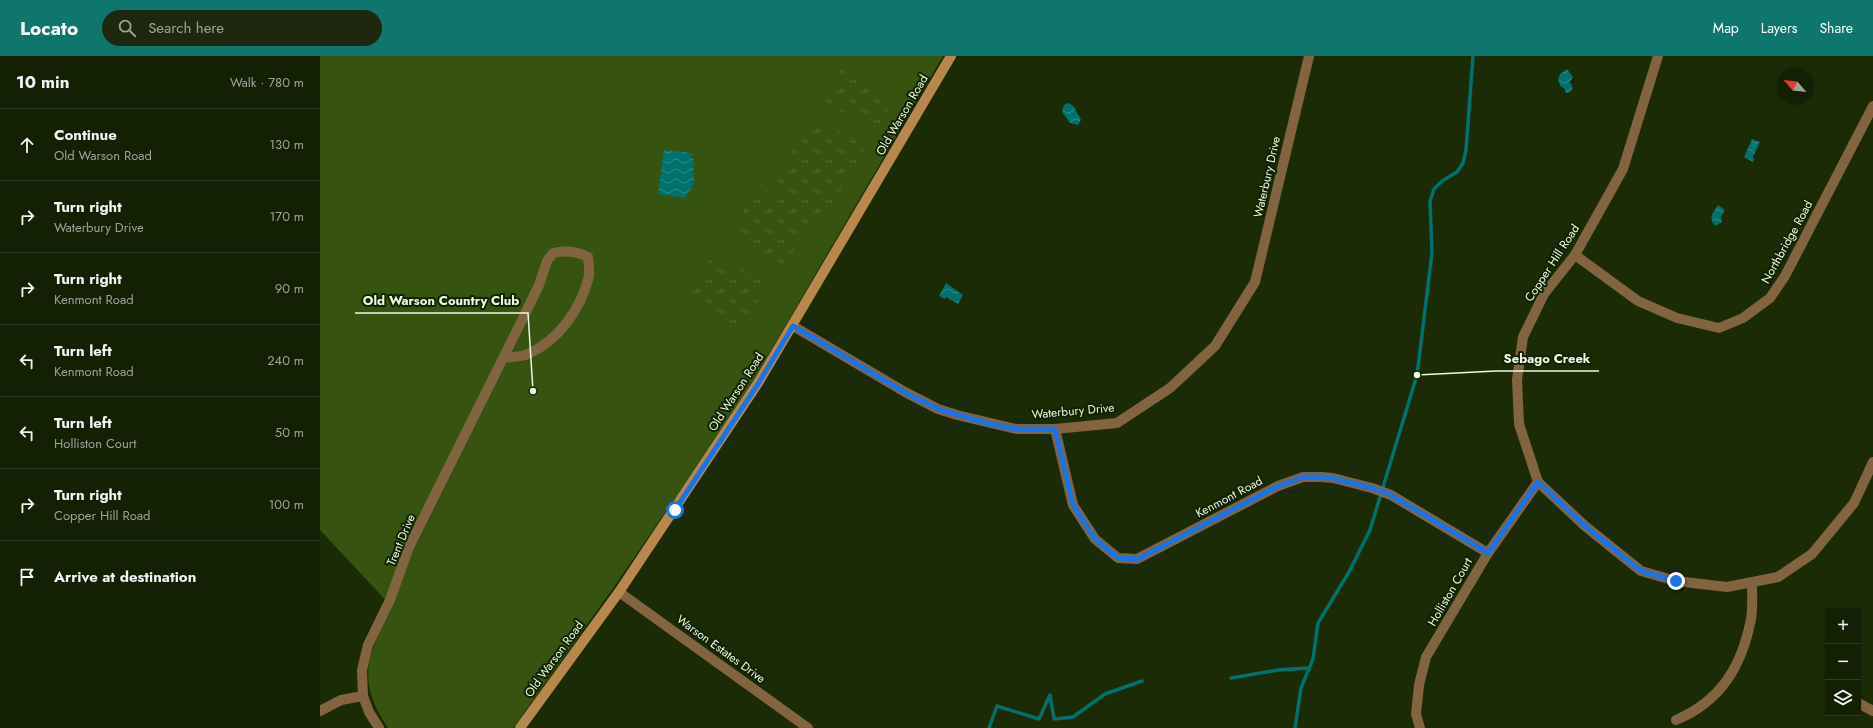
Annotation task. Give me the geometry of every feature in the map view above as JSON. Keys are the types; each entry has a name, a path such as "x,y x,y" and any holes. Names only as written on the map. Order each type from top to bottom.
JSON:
{"street":[{"name":"Old Warson Road","path":"520,728 618,592 758,384 951,56"},
{"name":"Waterbury Drive","path":"793,326 904,392 938,409 990,424 1016,429 1055,429 1117,423 1170,388 1214,346 1256,282 1309,56"},
{"name":"Copper Hill Road","path":"1658,56 1623,169 1575,255 1544,294 1523,337 1516,380 1519,424 1538,482 1585,526 1641,571 1676,581 1727,587 1778,577 1812,554 1854,503 1873,462"},
{"name":"Northbridge Road","path":"1575,255 1638,301 1677,318 1719,328 1743,318 1770,298 1785,276 1873,106"},
{"name":"Trent Drive","path":"363,696 362,670 368,645 390,600 409,548 504,358 539,285 547,261 553,253 563,250 577,252 588,258 589,274 584,290 570,318 551,340 527,355 504,358"},
{"name":"Kenmont Road","path":"1055,429 1073,505 1095,539 1118,558 1138,559 1278,486 1303,477 1333,478 1372,488 1391,495 1488,553"},
{"name":"Holliston Court","path":"1420,728 1416,714 1419,685 1426,658 1488,553 1538,482"},
{"path":"1676,720 1692,713 1714,696 1732,673 1742,655 1751,618 1752,583"},
{"name":"Warson Estates Drive","path":"618,592 808,728"},
{"path":"320,711 341,700 363,696 369,712 379,728"},
{"path":"1861,705 1873,711"}],"green space":[{"path":"320,56 943,56 739,405 614,587 513,728 388,728 371,695 368,681 371,654 392,607 320,530"},
{"path":"840,69 895,100 876,132 822,101"},
{"path":"817,119 863,145 864,152 827,214 821,216 777,190 775,182 809,122"},
{"path":"762,188 808,215 810,222 786,263 780,265 734,238 733,229 755,191"},
{"path":"717,255 763,282 765,289 741,330 735,332 690,305 688,296 710,258"}],"water":[{"path":"1567,69 1573,77 1570,82 1573,88 1570,92 1566,93 1558,80 1560,74"},
{"path":"1068,103 1074,107 1080,118 1078,125 1070,123 1062,112 1064,105"},
{"path":"1752,139 1760,142 1753,157 1753,162 1744,157"},
{"path":"664,150 692,153 691,158 694,159 694,181 686,198 658,194"},
{"path":"1718,205 1725,210 1721,217 1722,222 1715,226 1712,218"},
{"path":"946,283 963,295 958,304 946,297 945,299 939,296"}],"waterway":[{"path":"1295,728 1301,688 1313,659 1318,623 1349,572 1370,530 1417,375 1432,253 1430,201 1434,189 1442,181 1457,172 1463,163 1466,150 1473,56"},
{"path":"1231,678 1278,670 1309,668"},
{"path":"989,728 997,706 1039,719 1050,695 1054,719 1073,717 1105,694 1142,681"}],"place":[{"name":"Sebago Creek","path":"1417,375"},
{"name":"Old Warson Country Club","path":"533,391"}],"route":[{"path":"675,510 758,384 793,326 825,343 904,392 938,409 957,416 1016,429 1055,429 1073,505 1095,539 1118,558 1138,559 1278,486 1303,477 1333,478 1372,488 1391,495 1488,553 1538,482 1585,526 1641,571 1676,581"}]}
